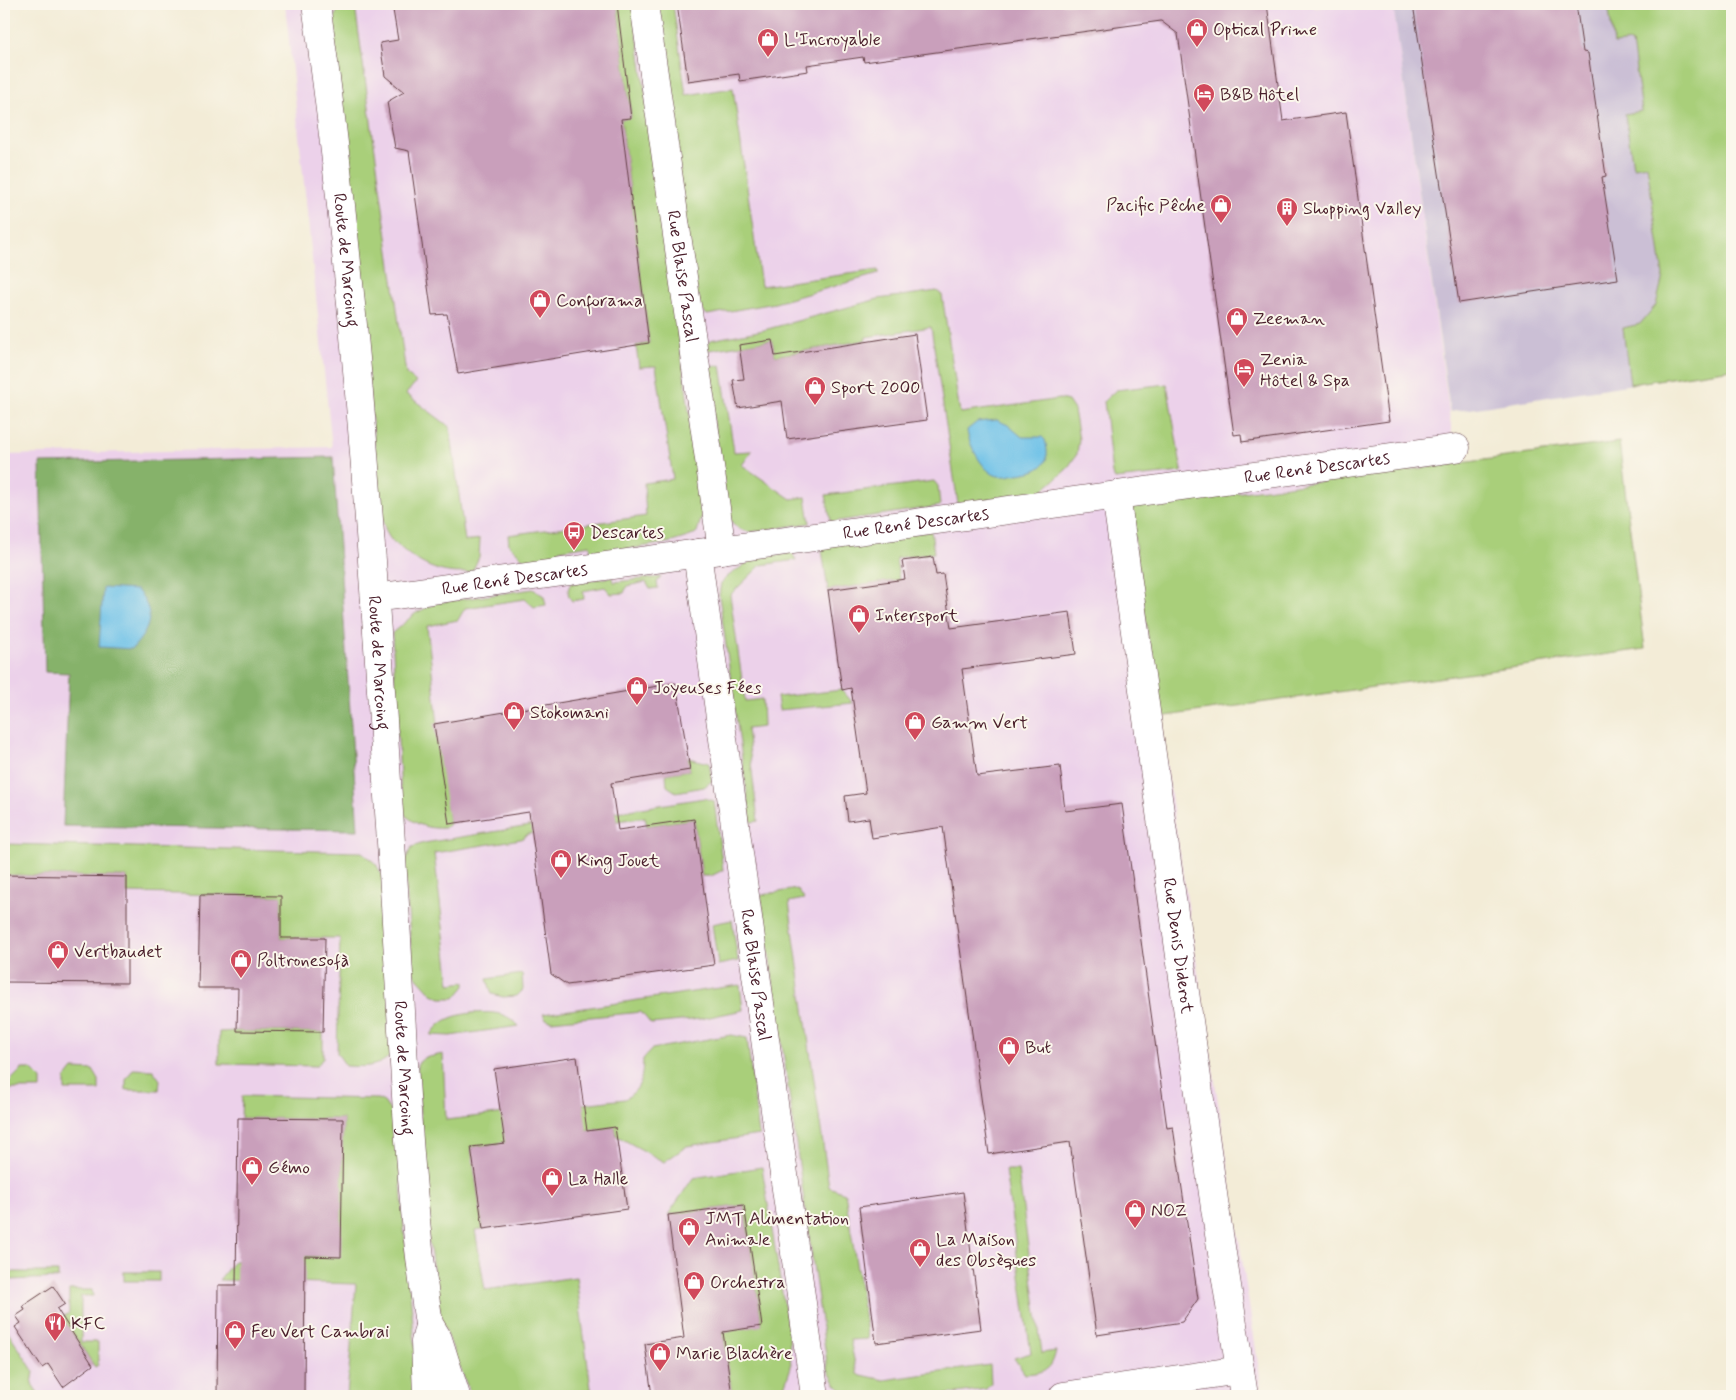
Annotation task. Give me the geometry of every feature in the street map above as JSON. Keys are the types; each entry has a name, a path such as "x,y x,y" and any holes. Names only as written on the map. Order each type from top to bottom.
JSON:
{"street":[{"name":"Route de Marcoing","path":"316,4 339,195 375,598 415,1221 430,1324 438,1339 456,1396"},
{"name":"Rue Blaise Pascal","path":"644,4 709,551 815,1396"},
{"name":"Rue René Descartes","path":"375,598 1456,448"},
{"name":"Rue Denis Diderot","path":"1116,495 1244,1396"},
{"name":"Route de Marcoing","path":"427,1396 424,1342 430,1324"},
{"path":"1064,1396 1240,1370"}],"shaded area":[{"path":"285,4 1313,4 1315,8 1341,4 1393,4 1456,463 1131,507 1159,717 1263,1396 4,1396 4,455 332,447"},
{"path":"1393,4 1732,4 1732,369 1450,412"}],"green space":[{"path":"341,4 353,4 356,13 406,374 416,382 406,394 450,427 465,541 480,539 479,557 472,572 443,571 425,565 390,539 383,521 333,28 335,16"},
{"path":"617,4 633,4 703,512 697,532 672,542 591,555 590,545 559,550 560,559 529,564 509,545 508,535 646,516 644,483 673,479 656,366 639,367 636,346 649,343 621,119 631,117"},
{"path":"655,4 673,4 686,95 733,88 761,286 878,270 878,274 775,303 707,315 696,303"},
{"path":"1608,4 1732,4 1732,369 1630,384 1623,328 1640,324 1656,305 1663,276 1647,165 1633,167 1625,114 1642,111 1632,42 1614,44"},
{"path":"937,291 942,295 960,413 1060,399 1068,401 1074,410 1079,439 1077,454 1067,469 1041,492 958,504 931,327 866,337 866,340 775,356 772,340 703,351 710,340 764,330 878,299"},
{"path":"721,365 734,452 752,451 742,465 791,499 806,497 810,523 750,532 737,527 728,516 706,368"},
{"path":"1167,384 1182,472 1115,479 1112,474 1104,401 1116,390"},
{"path":"1619,442 1645,649 1159,717 1130,507"},
{"path":"333,457 358,830 63,826 69,673 45,672 40,463"},
{"path":"934,481 938,486 940,506 831,522 826,495"},
{"path":"931,531 934,553 896,558 899,580 828,590 822,550 826,546"},
{"path":"792,553 796,560 761,565 730,595 745,701 762,699 763,727 747,729 758,821 751,822 719,596 721,583 754,558"},
{"path":"612,577 614,582 661,577 657,582 658,588 650,589 646,582 627,586 624,593 611,594 605,587 583,591 584,599 572,601 568,594 571,583"},
{"path":"533,589 544,596 546,605 534,607 525,599 465,608 458,620 427,626 449,824 445,828 439,828 427,827 417,823 402,812 392,633 416,613 436,603"},
{"path":"842,690 853,703 779,710 777,697"},
{"path":"688,758 709,763 712,781 704,787 676,792 667,786 666,774 690,770"},
{"path":"704,798 714,801 723,870 711,876 702,876 694,819 647,826 645,817 528,834 521,839 434,853 450,984 465,982 465,986 455,998 441,998 432,994 413,973 404,863 412,847 424,843"},
{"path":"4,844 362,852 376,864 382,875 393,1053 382,1062 371,1066 346,1066 337,1053 340,938 281,938 281,896 127,893 127,877 4,875"},
{"path":"797,889 804,899 789,902 829,1187 845,1193 868,1339 850,1340 857,1374 884,1380 990,1365 991,1384 986,1389 935,1396 848,1396 835,1383 828,1370 761,895"},
{"path":"732,920 738,961 718,965 712,924"},
{"path":"522,974 523,990 517,996 503,997 492,994 487,979"},
{"path":"740,985 743,1010 700,1019 651,1024 641,1012 551,1021 546,1019 543,1014"},
{"path":"471,1013 503,1015 519,1026 450,1036 431,1035 439,1025 448,1019"},
{"path":"219,1032 323,1032 323,1058 317,1066 219,1064"},
{"path":"731,1035 747,1038 759,1135 687,1146 664,1162 617,1136 615,1127 471,1147 483,1229 475,1230 485,1290 576,1277 592,1396 471,1396 441,1318 427,1230 417,1064 424,1058 443,1054 446,1120 625,1099 638,1087 643,1059 652,1049"},
{"path":"22,1069 31,1069 41,1079 41,1089 7,1089 7,1084"},
{"path":"73,1069 93,1070 99,1080 99,1090 65,1090 65,1079"},
{"path":"133,1069 153,1070 160,1080 159,1090 126,1090 126,1080"},
{"path":"242,1096 378,1099 384,1102 397,1120 404,1229 418,1376 415,1396 347,1396 356,1284 219,1280 234,1261 252,1260 253,1255 340,1257 343,1119 241,1118"},
{"path":"762,1167 789,1336 791,1367 781,1396 732,1396 723,1332 762,1325 744,1205 668,1215 693,1178"},
{"path":"1005,1170 1018,1170 1042,1353 1056,1351 1050,1367 1043,1371 1025,1374 1014,1358 1031,1353"},
{"path":"11,1272 58,1272 58,1278 10,1280"},
{"path":"124,1272 159,1272 159,1281 124,1281"},
{"path":"69,1290 92,1290 93,1296 81,1296 81,1342 98,1342 98,1365 95,1367 62,1317 69,1313"},
{"path":"4,1325 34,1372 32,1384 40,1396 4,1396"}],"water":[{"path":"997,420 1008,425 1022,437 1042,437 1045,440 1047,449 1046,461 1043,465 1026,473 1003,476 997,476 985,468 973,449 967,430 977,422"},
{"path":"103,588 137,590 147,606 149,620 147,627 132,649 99,647"}],"building":[{"path":"392,4 617,4 631,118 621,119 649,343 458,374 447,314 432,315 409,151 395,148 387,102 404,92 385,76 380,43 398,40"},
{"name":"Shopping Valley","path":"677,4 1267,4 1283,121 1346,112 1389,421 1242,442 1241,434 1234,435 1178,34 1161,21 864,62 863,57 807,65 808,71 740,81 739,74 688,81"},
{"path":"1413,4 1576,4 1583,52 1588,53 1606,176 1602,177 1618,279 1459,303"},
{"path":"915,334 927,420 787,439 782,401 738,408 733,380 744,379 739,345 772,340 775,356"},
{"path":"933,557 936,575 943,574 951,628 1070,612 1076,654 962,669 977,776 1060,766 1065,811 1122,804 1167,1128 1173,1127 1198,1299 1182,1322 1097,1335 1070,1142 989,1154 943,827 872,838 869,818 848,821 845,796 866,793 851,688 842,690 828,590 905,579 902,561"},
{"path":"676,683 690,770 611,783 618,830 694,819 714,965 567,985 551,974 529,812 449,824 434,724"},
{"path":"4,875 127,877 127,983 4,982"},
{"path":"200,895 281,896 281,938 325,938 323,1032 237,1031 238,988 198,988"},
{"path":"577,1057 587,1131 615,1127 627,1209 483,1229 471,1147 505,1143 494,1069"},
{"path":"238,1118 343,1119 341,1257 305,1256 304,1396 217,1396 218,1285 236,1285"},
{"name":"La Maison des Obsèques","path":"963,1192 981,1329 876,1343 859,1207"},
{"path":"744,1205 762,1326 723,1332 732,1396 652,1396 645,1344 684,1338 668,1215"},
{"name":"KFC","path":"53,1286 65,1304 57,1309 93,1365 63,1387 48,1364 42,1368 15,1327 21,1323 16,1316 25,1310 23,1306"}],"place":[{"name":"Optical Prime","path":"1197,48"},
{"name":"L'Incroyable","path":"768,58"},
{"name":"B&B Hôtel","path":"1204,113"},
{"name":"Pacific Pêche","path":"1221,224"},
{"name":"Shopping Valley","path":"1287,227"},
{"name":"Conforama","path":"540,319"},
{"name":"Zeeman","path":"1237,337"},
{"name":"Zenia Hôtel & Spa","path":"1244,388"},
{"name":"Sport 2000","path":"815,406"},
{"name":"Descartes","path":"574,551"},
{"name":"Intersport","path":"859,634"},
{"name":"Joyeuses Fées","path":"637,706"},
{"name":"Stokomani","path":"514,731"},
{"name":"Gamm Vert","path":"915,741"},
{"name":"King Jouet","path":"561,879"},
{"name":"Vertbaudet","path":"58,970"},
{"name":"Poltronesofà","path":"241,979"},
{"name":"But","path":"1009,1066"},
{"name":"Gémo","path":"252,1186"},
{"name":"La Halle","path":"552,1197"},
{"name":"NOZ","path":"1135,1229"},
{"name":"JMT Alimentation Animale","path":"689,1247"},
{"name":"La Maison des Obsèques","path":"920,1268"},
{"name":"Orchestra","path":"694,1301"},
{"name":"KFC","path":"55,1342"},
{"name":"Feu Vert Cambrai","path":"235,1350"},
{"name":"Marie Blachère","path":"660,1372"}]}
